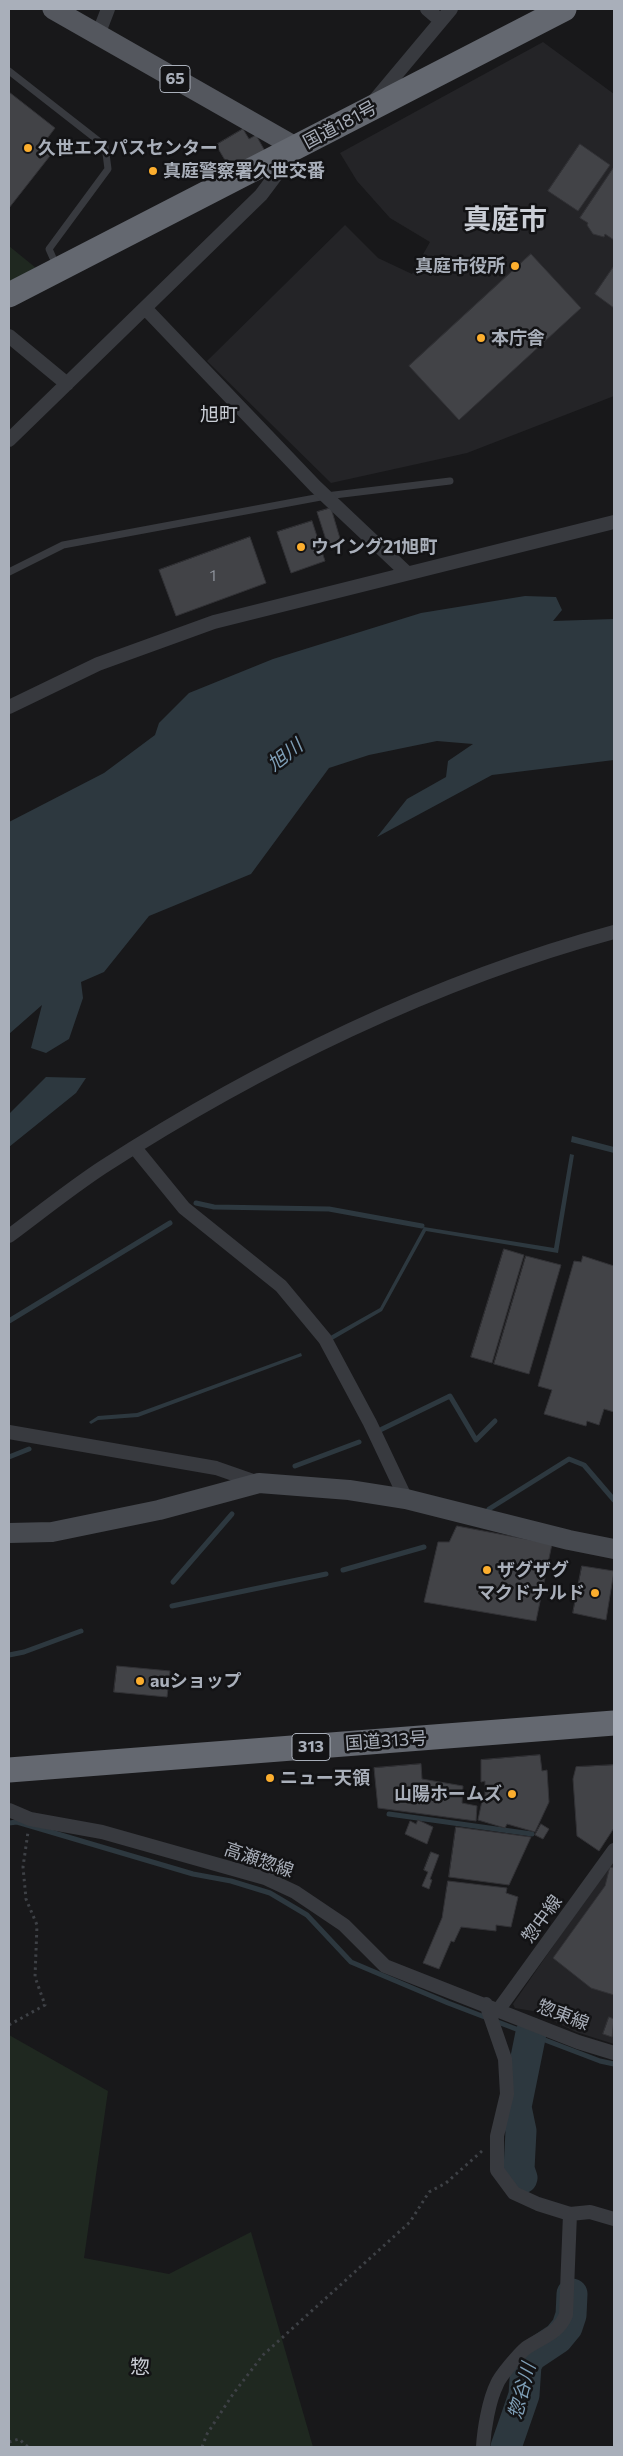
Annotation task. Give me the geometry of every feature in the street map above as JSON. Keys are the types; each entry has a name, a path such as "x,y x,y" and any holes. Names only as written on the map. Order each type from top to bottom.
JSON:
{"highway":[{"name":"国道181号","path":"9,295 564,9"},
{"name":"国道313号","path":"9,1770 614,1723"}],"main road":[{"name":"65","path":"53,9 297,148"}],"street":[{"path":"98,35 108,9"},
{"path":"427,9 441,20"},
{"path":"365,111 451,9"},
{"path":"9,440 261,195 297,148"},
{"path":"251,171 261,195"},
{"path":"145,308 263,433 407,573"},
{"path":"9,336 67,384"},
{"path":"9,707 98,664 214,622 614,522"},
{"path":"9,1236 102,1168 266,1072 386,1012 507,966 614,932"},
{"path":"591,938 614,940"},
{"path":"135,1148 184,1208 281,1286 325,1340 370,1423 406,1500"},
{"path":"9,1432 216,1468 259,1483 349,1490 406,1500 568,1540 614,1549"},
{"path":"9,1533 62,1530 159,1510 259,1483"},
{"name":"高瀬惣線","path":"9,1810 30,1819 102,1832 265,1878 295,1892 344,1924 385,1966 492,2007"},
{"name":"惣中線","path":"492,2007 614,1850"},
{"path":"492,2007 505,2059 507,2094 497,2136 497,2170 514,2193 538,2204 570,2214 590,2212 614,2219"},
{"name":"惣東線","path":"492,2007 578,2042 614,2053"},
{"path":"483,2447 484,2432 497,2383 526,2349 549,2336 562,2324 566,2315 570,2214"}],"lane":[{"path":"9,71 105,146 108,169 49,249 58,269"},
{"path":"9,572 63,546 326,496 450,481"}],"path":[{"path":"9,2025 45,2006 35,1977 37,1925 26,1899 23,1867 30,1819"},
{"path":"202,2447 207,2434 233,2394 263,2355 410,2222 430,2192 446,2183 497,2136"},
{"path":"9,2442 19,2439 28,2447"}],"shaded area":[{"name":"真庭市役所","path":"543,42 614,94 614,396 467,453 331,483 207,361 345,225 378,258 412,274 430,242 390,218 357,181 340,153"},
{"path":"9,246 36,268 9,282"},
{"path":"614,1858 614,2044 576,2032 533,2011 515,2008 513,2004"},
{"path":"9,2035 108,2091 84,2258 169,2274 251,2232 313,2447 9,2447"}],"water":[{"name":"旭川","path":"525,596 556,597 562,610 553,621 614,619 614,760 492,775 377,837 407,799 446,777 448,761 473,744 437,741 369,755 329,768 251,874 149,916 104,972 81,982 83,998 69,1039 46,1053 31,1048 42,1005 9,1034 9,822 104,773 155,735 159,723 189,693 273,659 421,613"},
{"path":"46,1077 86,1078 76,1093 9,1147 9,1114"},
{"path":"572,1136 614,1147 614,1153 571,1142"},
{"path":"570,1154 574,1155 558,1253 426,1231 382,1311 327,1343 325,1339 380,1308 424,1227 554,1248"},
{"path":"301,1353 302,1356 138,1417 98,1420 91,1424 89,1422 98,1416 137,1413"}],"building":[{"name":"久世エスパスセンター","path":"9,92 55,128 43,144 53,152 9,208"},
{"path":"243,129 249,139 256,135 266,153 232,172 216,145"},
{"path":"580,144 610,165 578,211 548,191"},
{"path":"614,167 614,240 605,234 604,237 593,234 587,225 588,223 580,218"},
{"path":"531,254 581,308 459,420 409,366"},
{"path":"614,266 614,308 595,294"},
{"path":"331,508 341,542 328,546 317,512"},
{"name":"ウイング21旭町","path":"312,521 325,561 291,573 277,532"},
{"path":"250,537 266,583 176,616 159,570"},
{"path":"504,1249 524,1255 492,1363 471,1357"},
{"path":"526,1256 561,1265 529,1374 494,1364"},
{"path":"583,1256 614,1266 614,1412 604,1409 599,1425 587,1421 586,1426 544,1414 552,1390 538,1386 574,1261 581,1262"},
{"path":"457,1526 552,1544 536,1621 424,1602 438,1542 449,1542"},
{"path":"582,1566 614,1571 606,1620 573,1613"},
{"path":"117,1666 170,1671 167,1697 114,1692"},
{"path":"540,1755 542,1771 547,1770 549,1802 535,1832 507,1824 505,1828 478,1820 483,1796 485,1796 485,1781 481,1782 481,1760"},
{"path":"421,1764 422,1779 463,1786 462,1803 477,1806 476,1821 378,1808 374,1768"},
{"path":"614,1765 614,1828 599,1851 577,1836 573,1779 576,1767"},
{"path":"418,1820 433,1827 427,1844 405,1834 410,1821 416,1824"},
{"path":"541,1824 549,1829 543,1839 535,1835"},
{"path":"456,1827 531,1837 509,1885 449,1877"},
{"path":"431,1852 439,1855 430,1879 432,1880 429,1889 422,1886 428,1872 424,1870"},
{"path":"610,1867 614,1868 614,1995 591,1988 553,1958 605,1886"},
{"path":"448,1881 507,1888 506,1893 518,1897 511,1927 496,1925 496,1931 461,1927 454,1942 451,1941 439,1969 423,1963 442,1918"},
{"path":"609,2017 614,2019 612,2037 603,2034"}],"waterway":[{"path":"196,1203 214,1207 329,1209 422,1226"},
{"path":"9,1321 170,1223"},
{"path":"376,1432 450,1396 476,1440 495,1421"},
{"path":"295,1466 359,1442"},
{"path":"9,1457 29,1449"},
{"path":"489,1509 569,1459 584,1465 614,1500"},
{"path":"173,1582 232,1514"},
{"path":"343,1570 424,1547"},
{"path":"172,1606 326,1574"},
{"path":"9,1655 24,1652 81,1631"},
{"path":"389,1814 532,1834"},
{"path":"9,1823 17,1822 193,1874 231,1881 270,1893 307,1915 351,1962 448,2003 600,2061 614,2064"},
{"name":"惣谷川","path":"522,2178 519,2169 521,2131 516,2107 531,2033"},
{"name":"惣谷川","path":"506,2447 524,2395 526,2365 531,2356 558,2338 567,2327 571,2315 572,2294"}],"place":[{"name":"久世エスパスセンター","path":"28,148"},
{"name":"真庭警察署久世交番","path":"153,171"},
{"name":"真庭市役所","path":"515,266"},
{"name":"本庁舎","path":"481,338"},
{"name":"ウイング21旭町","path":"301,547"},
{"name":"ザグザグ","path":"487,1570"},
{"name":"マクドナルド","path":"595,1593"},
{"name":"auショップ","path":"140,1681"},
{"name":"ニュー天領","path":"270,1778"},
{"name":"山陽ホームズ","path":"512,1794"}],"district":[{"name":"真庭市","path":"505,220"},
{"name":"旭町","path":"219,415"},
{"name":"惣","path":"140,2367"}]}
